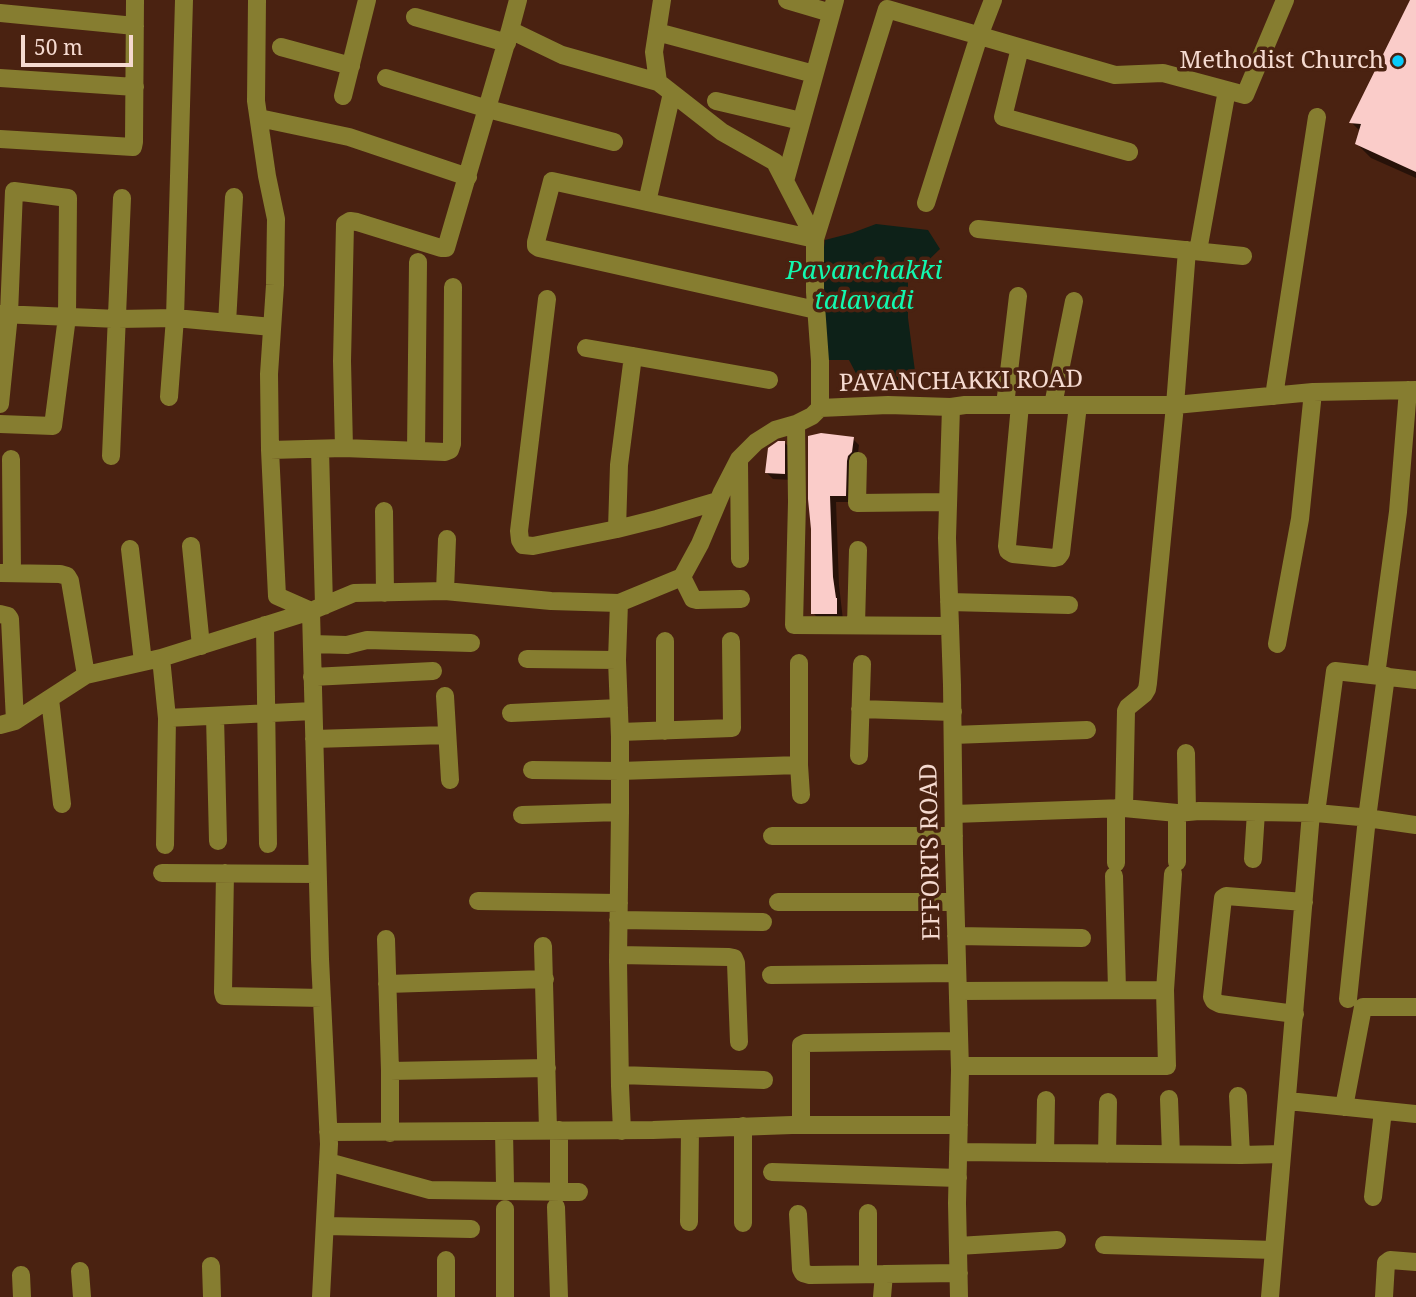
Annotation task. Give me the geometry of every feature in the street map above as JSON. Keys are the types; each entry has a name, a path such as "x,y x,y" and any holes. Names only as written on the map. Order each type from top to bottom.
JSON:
{"street":[{"path":"0,139 133,147 135,0"},
{"path":"169,397 175,318 184,0"},
{"path":"257,0 256,101 276,219 269,374 277,596 317,608"},
{"path":"343,96 366,0"},
{"path":"344,448 342,361 345,224 350,221 357,222 446,248 519,0"},
{"path":"647,202 665,87 654,52 662,0"},
{"path":"785,181 833,6 787,0"},
{"path":"926,203 993,0"},
{"path":"820,408 815,239 887,9 1115,75 1163,73 1245,95 1285,0"},
{"path":"0,13 135,26"},
{"path":"415,17 508,37 665,87 722,132 775,162 815,239"},
{"path":"657,32 814,75"},
{"path":"281,47 351,66"},
{"path":"1020,48 1003,117 1129,152"},
{"path":"0,78 135,87"},
{"path":"386,78 488,109 614,142"},
{"path":"1117,990 1115,869 1125,716 1128,707 1147,689 1193,251 1227,90"},
{"path":"716,101 801,121"},
{"path":"1275,396 1317,117"},
{"path":"258,118 340,134 468,177"},
{"path":"815,239 552,181 536,246 816,310"},
{"path":"0,404 14,191 68,198 67,317 53,426 0,424"},
{"path":"227,323 234,197"},
{"path":"111,456 122,198"},
{"path":"978,229 1243,256"},
{"path":"416,451 418,262"},
{"path":"270,450 450,450 453,288"},
{"path":"1018,296 1007,546 1013,554 1058,558 1061,553 1078,405"},
{"path":"547,299 519,531 523,545 533,546 657,519 718,501"},
{"path":"1053,405 1074,301"},
{"path":"5,314 118,319 175,318 272,327"},
{"path":"586,348 769,380"},
{"path":"617,528 619,465 633,356"},
{"path":"1348,999 1412,390"},
{"name":"PAVANCHAKKI ROAD","path":"682,577 739,459 756,442 775,430 796,424 812,416 820,408 888,405 1175,405 1313,392 1412,390"},
{"path":"1276,645 1300,519 1313,392"},
{"name":"EFFORTS ROAD","path":"951,407 947,502 960,1066 960,1297"},
{"path":"796,424 794,625 950,626"},
{"path":"320,449 317,608 312,644 312,677 328,1132 321,1297"},
{"path":"12,459 6,573 67,576 86,675"},
{"path":"739,459 740,558"},
{"path":"858,461 857,503 947,502"},
{"path":"384,511 385,593"},
{"path":"445,591 447,539"},
{"path":"191,546 201,646"},
{"path":"130,549 152,660 167,718 165,845"},
{"path":"856,625 858,550"},
{"path":"8,723 86,675 201,646 354,593 445,591 551,601 620,603 682,577 693,598 741,599"},
{"path":"949,602 1069,605"},
{"path":"620,603 617,660 620,733 618,954 622,1131"},
{"path":"0,614 10,619 8,723"},
{"path":"265,625 268,844"},
{"path":"312,644 347,645 367,640 471,643"},
{"path":"665,641 665,731"},
{"path":"620,733 732,728 732,641"},
{"path":"527,659 617,660"},
{"path":"799,663 801,796"},
{"path":"859,756 862,664"},
{"path":"312,677 433,671"},
{"path":"1270,1297 1313,813 1335,671 1416,680"},
{"path":"445,696 450,780"},
{"path":"50,699 62,804"},
{"path":"511,713 619,708"},
{"path":"860,709 953,712"},
{"path":"167,718 313,711"},
{"path":"215,716 218,841"},
{"path":"953,735 1087,730"},
{"path":"314,739 447,735"},
{"path":"960,1066 1167,1066 1165,990 1186,753"},
{"path":"532,770 620,771 799,765"},
{"path":"954,814 1120,808 1182,813 1313,813 1416,825"},
{"path":"522,815 620,812"},
{"path":"1252,859 1256,812"},
{"path":"772,836 954,836"},
{"path":"162,873 317,874"},
{"path":"225,873 225,996 322,998"},
{"path":"1295,1014 1220,1004 1212,997 1223,898 1226,896 1304,902"},
{"path":"478,901 763,922"},
{"path":"778,902 956,902"},
{"path":"956,936 1082,938"},
{"path":"386,939 390,1132"},
{"path":"543,946 547,1068 559,1184"},
{"path":"618,954 734,958 739,1042"},
{"path":"771,975 1165,990"},
{"path":"387,984 545,979"},
{"path":"1344,1107 1363,1007 1416,1007"},
{"path":"801,1125 801,1045 959,1041"},
{"path":"390,1071 547,1068"},
{"path":"620,1075 764,1080"},
{"path":"1238,1096 1241,1155"},
{"path":"1169,1099 1171,1154"},
{"path":"1045,1153 1046,1100"},
{"path":"1288,1101 1416,1114"},
{"path":"1107,1154 1108,1102"},
{"path":"1373,1197 1383,1111"},
{"path":"328,1132 622,1131 743,1126 959,1125"},
{"path":"743,1126 743,1223"},
{"path":"689,1222 690,1129"},
{"path":"504,1131 505,1185"},
{"path":"958,1152 1282,1154"},
{"path":"328,1162 430,1190 579,1192"},
{"path":"772,1172 958,1178"},
{"path":"556,1207 559,1297"},
{"path":"505,1209 505,1297"},
{"path":"868,1213 876,1274 882,1297"},
{"path":"798,1214 803,1273 959,1273"},
{"path":"325,1226 471,1228"},
{"path":"958,1246 1056,1240"},
{"path":"1104,1245 1274,1250"},
{"path":"446,1260 446,1297"},
{"path":"1384,1297 1386,1263 1390,1260 1416,1262"},
{"path":"211,1266 212,1297"},
{"path":"80,1270 82,1297"},
{"path":"21,1275 22,1297"}],"water":[{"name":"Pavanchakki talavadi","path":"876,224 928,230 940,249 908,280 908,318 916,379 861,383 849,360 827,360 821,270 825,240"}],"building":[{"name":"Methodist Church","path":"1410,0 1416,0 1416,172 1355,144 1361,124 1349,123"},
{"path":"821,433 854,437 852,452 847,461 846,496 830,496 837,614 811,614 808,436"},
{"path":"778,441 785,441 785,474 765,473 768,448"}],"place":[{"name":"Methodist Church","path":"1398,61"}]}
